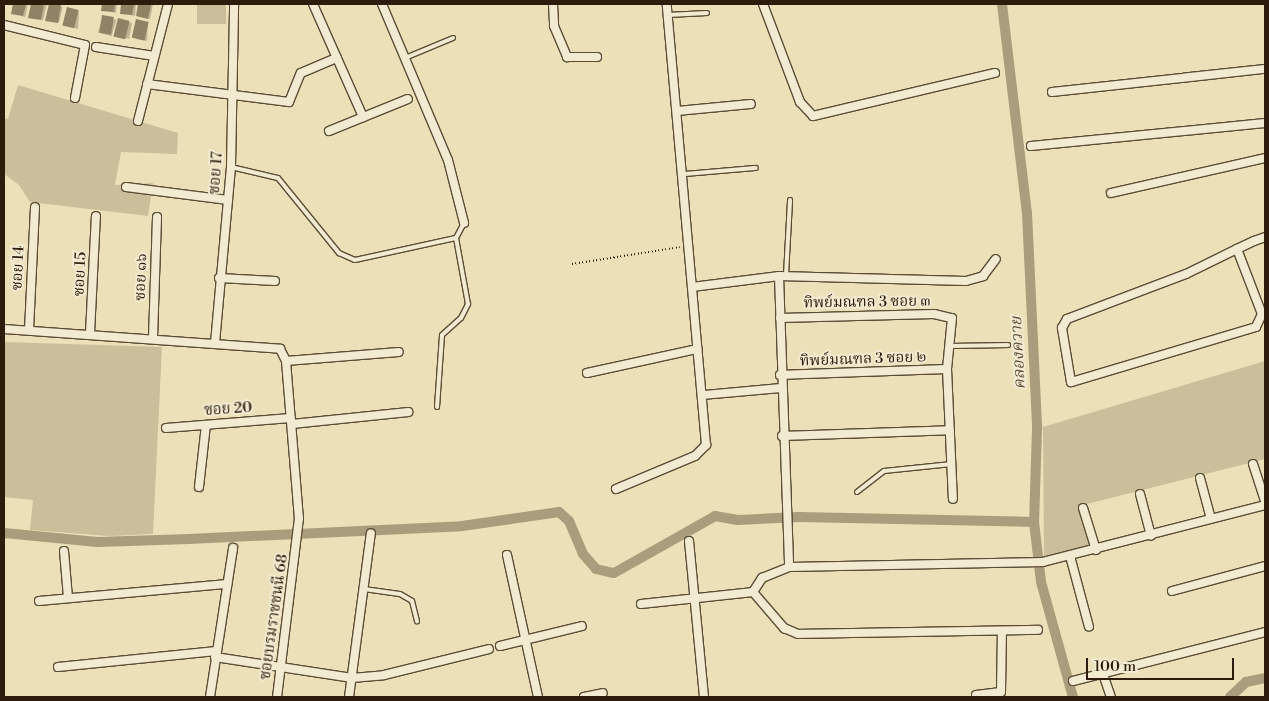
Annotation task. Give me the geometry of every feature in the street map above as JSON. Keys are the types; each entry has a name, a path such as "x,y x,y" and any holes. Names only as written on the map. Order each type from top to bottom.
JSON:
{"street":[{"path":"138,121 168,4"},
{"name":"ซอย 17","path":"215,343 236,93 234,4"},
{"path":"313,4 363,118"},
{"path":"382,4 448,160 464,224"},
{"path":"553,4 554,26 568,57 597,56"},
{"path":"616,489 703,452 706,437 688,246 684,174 667,4"},
{"path":"763,4 800,102 813,116 995,72"},
{"path":"4,25 85,45 75,98"},
{"path":"96,46 154,56"},
{"path":"147,84 236,93 289,102 301,73 337,58"},
{"path":"1052,92 1265,68"},
{"path":"329,131 408,99"},
{"path":"677,111 751,104"},
{"path":"1031,146 1265,123"},
{"path":"1111,193 1265,158"},
{"path":"126,187 228,200"},
{"name":"ซอย 14","path":"29,330 35,207"},
{"name":"ซอย 15","path":"90,333 96,216"},
{"name":"ซอย ๑๖","path":"153,338 157,217"},
{"path":"1237,249 1262,314 1256,328 1071,382 1062,328 1067,319 1186,274 1237,249 1265,237"},
{"path":"692,287 782,276 966,281 983,276 996,259"},
{"path":"782,276 780,388 789,567"},
{"path":"219,278 275,281"},
{"name":"ทิพย์มณฑล 3 ซอย ๓","path":"780,318 948,315 952,346 947,369 953,499"},
{"path":"4,329 273,346 286,361 399,352"},
{"path":"587,373 697,349"},
{"name":"ซอยบรมราชชนนี 68","path":"277,697 299,541 292,421 286,361"},
{"name":"ทิพย์มณฑล 3 ซอย ๒","path":"780,376 947,369"},
{"path":"703,395 780,388"},
{"name":"ซอย 20","path":"166,428 408,412"},
{"path":"199,487 206,425"},
{"path":"782,436 950,430"},
{"path":"753,592 762,578 789,567 1043,562 1152,536 1265,504 1253,464"},
{"path":"1200,478 1211,519"},
{"path":"1140,494 1152,536"},
{"path":"1083,508 1096,550"},
{"path":"349,697 371,533"},
{"path":"689,541 692,598 704,697"},
{"path":"210,697 233,548"},
{"path":"64,551 68,598"},
{"path":"507,555 538,697"},
{"path":"1070,556 1089,627"},
{"path":"1172,591 1265,566"},
{"path":"39,601 227,584"},
{"path":"641,604 753,592"},
{"path":"753,592 790,633 1038,630"},
{"path":"500,646 582,626"},
{"path":"976,695 1001,692 1002,630"},
{"path":"1073,682 1265,632"},
{"path":"58,667 216,654 281,670 352,678 384,675 488,649"},
{"path":"1103,674 1111,697"},
{"path":"584,697 602,693"}],"lane":[{"path":"668,15 707,14"},
{"path":"405,58 453,38"},
{"path":"231,167 278,178 339,253 355,260 456,238"},
{"path":"684,174 756,168"},
{"path":"782,276 790,200"},
{"path":"437,407 442,335 461,318 468,304 456,238 464,224"},
{"path":"952,346 1008,345"},
{"path":"857,492 884,471 952,464"},
{"path":"364,589 400,594 412,601 417,621"}],"path":[{"path":"572,264 688,246"}],"shaded area":[{"path":"197,4 226,4 226,24 197,24"},
{"path":"18,85 178,133 177,154 121,152 115,185 153,183 148,216 30,202 19,185 4,174 4,118 8,119"},
{"path":"4,342 162,347 153,534 109,536 30,530 33,500 4,497"},
{"path":"1265,361 1265,459 1079,506 1091,545 1044,556 1043,427"}],"building":[{"path":"13,4 26,4 23,16 11,14"},
{"path":"31,4 44,4 41,20 28,18"},
{"path":"49,4 61,5 58,23 45,21"},
{"path":"102,4 115,4 114,12 101,11"},
{"path":"121,4 134,4 132,15 120,14"},
{"path":"138,4 151,4 148,19 136,16"},
{"path":"67,7 79,10 74,28 62,25"},
{"path":"102,15 114,17 111,35 99,33"},
{"path":"118,18 130,21 125,39 113,36"},
{"path":"136,19 149,22 144,40 132,38"}],"waterway":[{"name":"คลองควาย","path":"1002,4 1027,213 1037,429 1034,522 1041,582 1073,697"},
{"path":"4,533 98,542 189,539 462,526 559,512 569,521 583,554 596,569 614,573 715,516 738,520 799,517 1034,522"},
{"path":"1230,697 1246,682 1265,678"}]}
